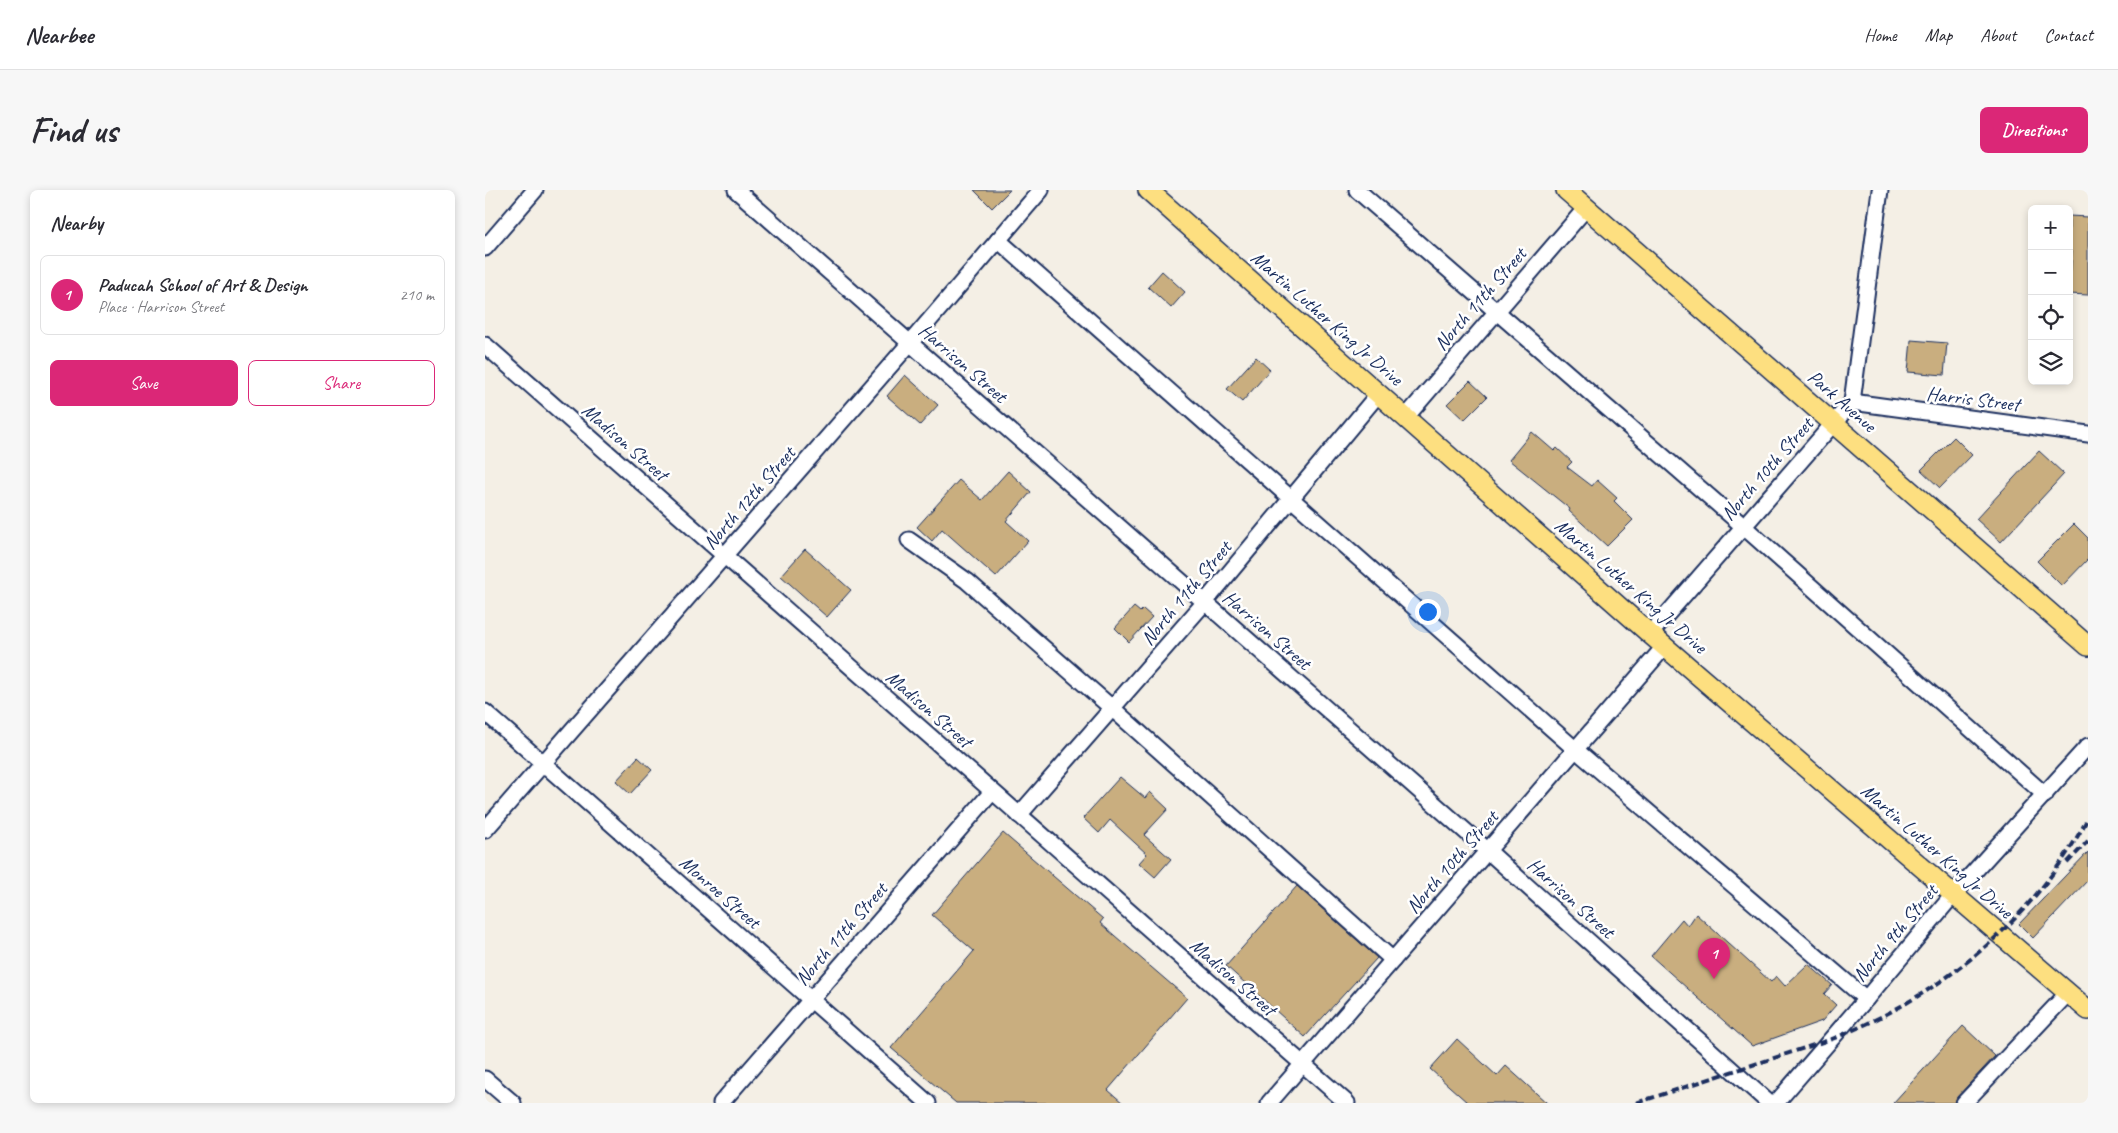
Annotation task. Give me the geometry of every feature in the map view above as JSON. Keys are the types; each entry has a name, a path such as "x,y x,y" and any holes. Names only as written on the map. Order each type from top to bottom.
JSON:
{"main road":[{"name":"Martin Luther King Jr Drive","path":"1148,190 1650,634 2088,1010"},
{"name":"Park Avenue","path":"1566,190 2088,646"}],"street":[{"path":"485,248 535,190"},
{"name":"Harrison Street","path":"736,190 1488,851 1769,1103"},
{"name":"North 12th Street","path":"485,830 911,343 1041,190"},
{"path":"1357,190 1743,526 2045,795"},
{"path":"1852,402 1880,190"},
{"name":"North 11th Street","path":"1406,417 1586,208"},
{"path":"998,240 1576,750 1866,1000"},
{"name":"Madison Street","path":"485,345 1347,1103"},
{"name":"North 11th Street","path":"1019,815 1205,602 1379,393"},
{"name":"North 10th Street","path":"1650,634 1852,402"},
{"name":"Harris Street","path":"1852,402 2088,434"},
{"path":"909,540 967,581 1393,960"},
{"name":"North 10th Street","path":"1269,1103 1665,646"},
{"name":"Monroe Street","path":"485,712 928,1103"},
{"name":"North 9th Street","path":"1776,1103 1866,1000 1953,895 2088,746"},
{"name":"North 11th Street","path":"721,1103 993,792"},
{"path":"1964,1103 2068,993"},
{"path":"485,1079 513,1103"}],"building":[{"path":"974,190 1010,190 992,208"},
{"path":"2073,216 2088,217 2088,295 2073,294"},
{"path":"1162,271 1185,292 1171,308 1148,287"},
{"path":"1911,340 1947,343 1944,375 1908,372"},
{"path":"1256,357 1270,370 1242,402 1227,389"},
{"path":"905,375 938,405 920,425 887,396"},
{"path":"1470,381 1487,397 1464,420 1447,404"},
{"path":"1532,432 1554,451 1557,448 1572,462 1567,467 1592,486 1597,480 1617,498 1614,501 1633,520 1607,546 1569,511 1570,509 1509,460"},
{"path":"1954,437 1972,455 1940,488 1921,470"},
{"path":"2039,451 2064,474 2001,542 1976,519"},
{"path":"1008,471 1031,492 1006,521 1028,541 996,577 942,529 932,541 917,527 959,480 982,500"},
{"path":"2074,524 2088,538 2088,559 2062,586 2037,561"},
{"path":"805,549 851,590 827,617 781,576"},
{"path":"1134,607 1140,612 1143,609 1152,617 1129,642 1115,628"},
{"path":"638,757 652,770 630,794 616,781"},
{"path":"1120,777 1145,798 1150,792 1168,809 1144,835 1171,859 1155,877 1139,863 1147,854 1110,820 1099,833 1083,818"},
{"path":"1003,833 1103,919 1100,923 1187,998 1108,1090 1123,1103 956,1103 891,1048 974,951 932,915"},
{"path":"2088,852 2088,880 2033,938 2019,924"},
{"path":"1297,886 1377,958 1305,1037 1226,966"},
{"path":"1696,914 1771,982 1776,976 1785,986 1808,964 1832,985 1824,994 1836,1005 1822,1021 1752,1046 1651,956 1682,919 1688,926"},
{"path":"1963,1026 1995,1056 1957,1097 1955,1103 1893,1103"},
{"path":"1457,1039 1497,1076 1506,1066 1547,1103 1468,1103 1430,1069"}],"railway":[{"path":"1636,1103 1832,1039 1910,1001 1980,951 2011,922 2039,891 2065,856 2088,818"},
{"path":"2067,863 2088,841"}],"place":[{"name":"Paducah School of Art & Design","path":"1714,979"}]}
